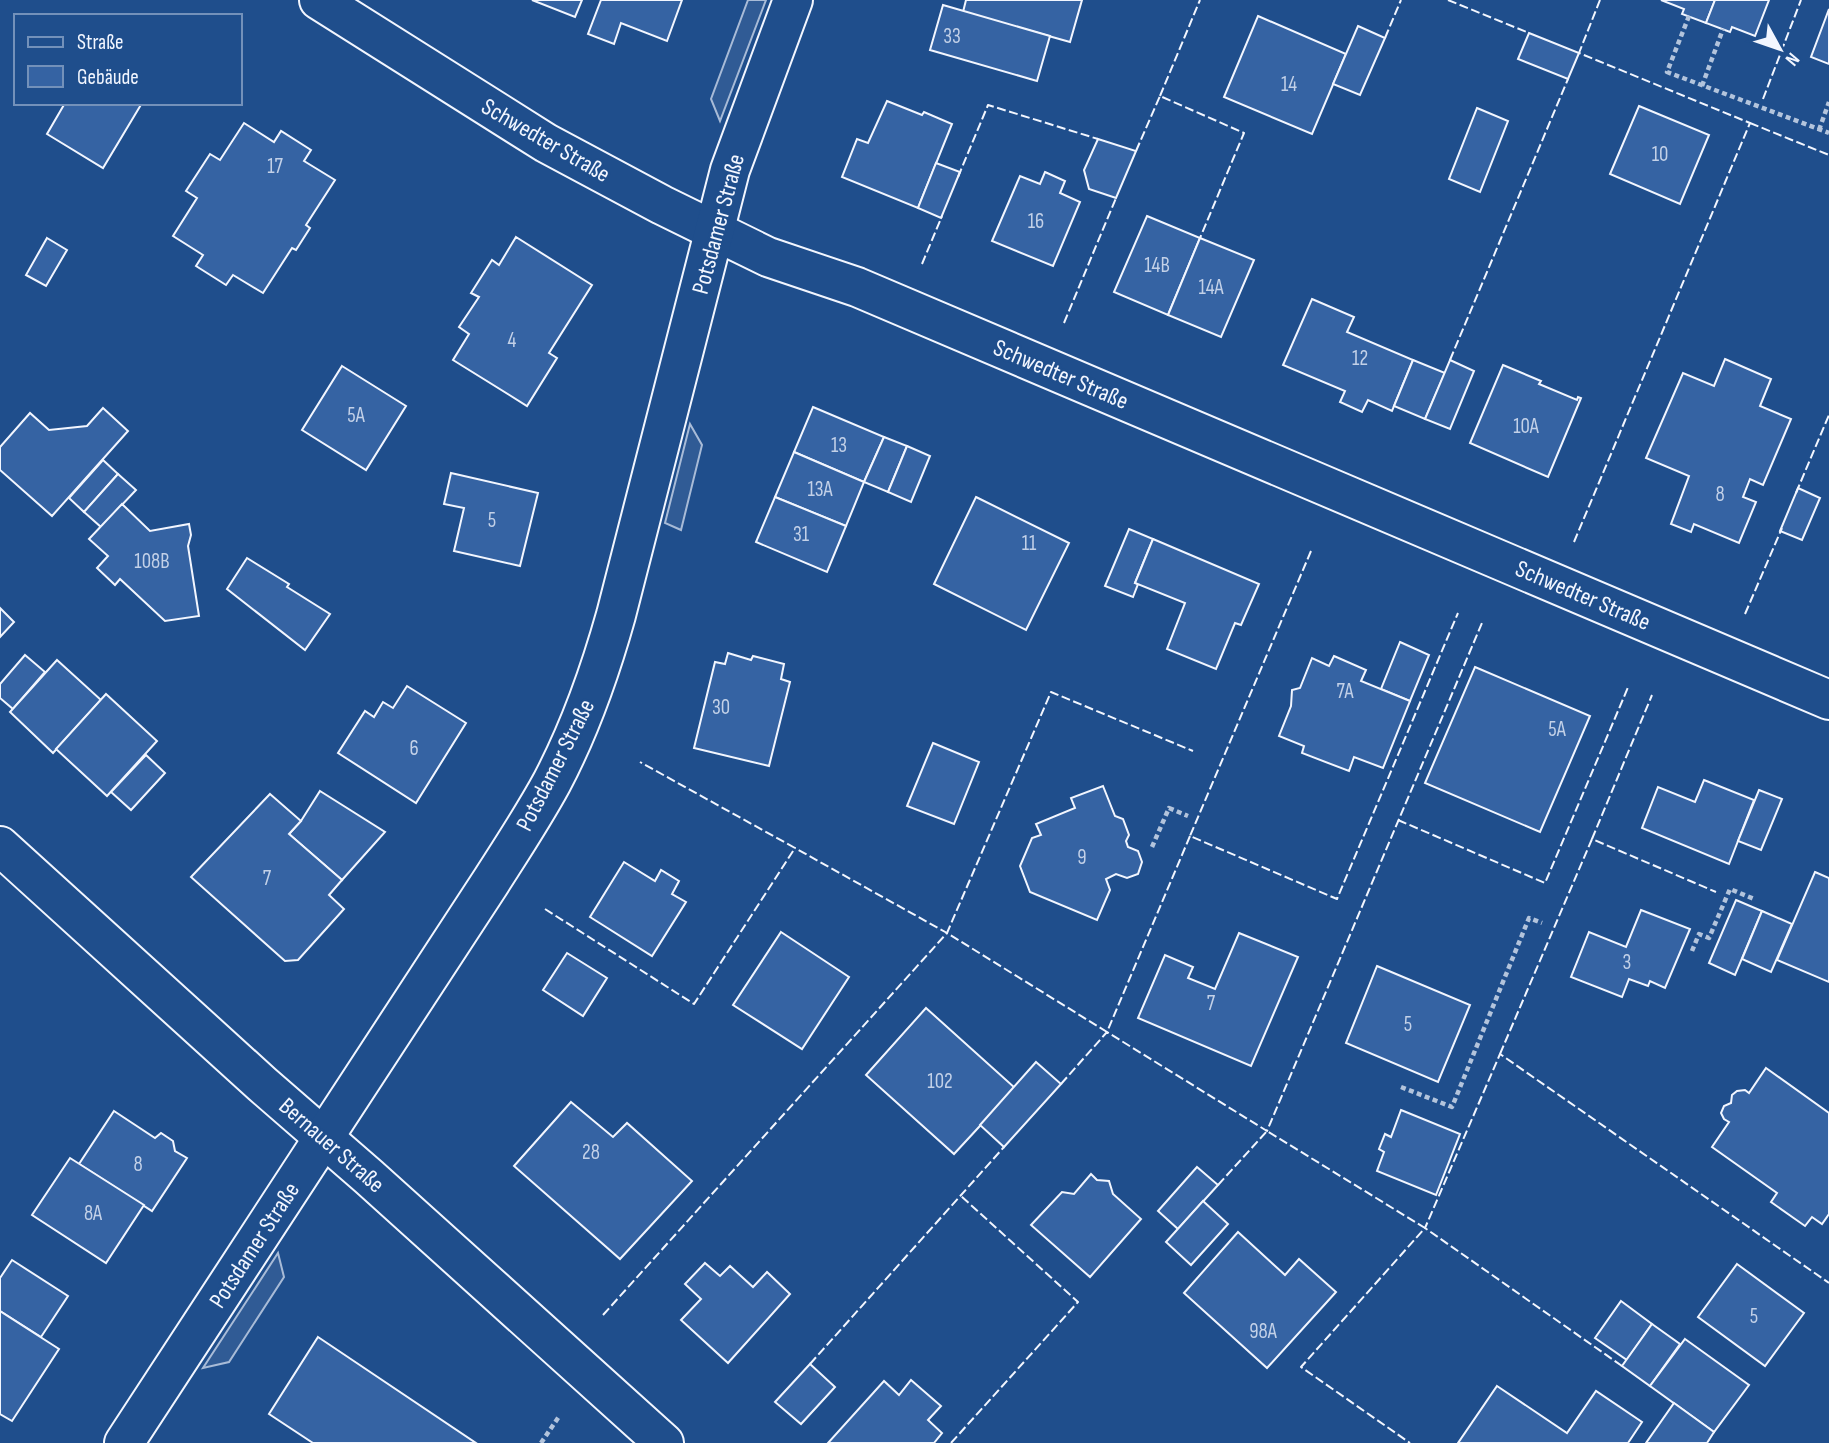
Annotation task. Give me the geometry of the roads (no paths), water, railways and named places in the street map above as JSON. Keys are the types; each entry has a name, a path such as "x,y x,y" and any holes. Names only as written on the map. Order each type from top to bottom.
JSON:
{"street":[{"name":"Schwedter Straße","path":"318,0 546,142 662,205 768,257 857,287 1829,700"},
{"name":"Potsdamer Straße","path":"124,1443 553,780 601,668 730,170 793,0"},
{"name":"Bernauer Straße","path":"0,846 664,1443"}]}
